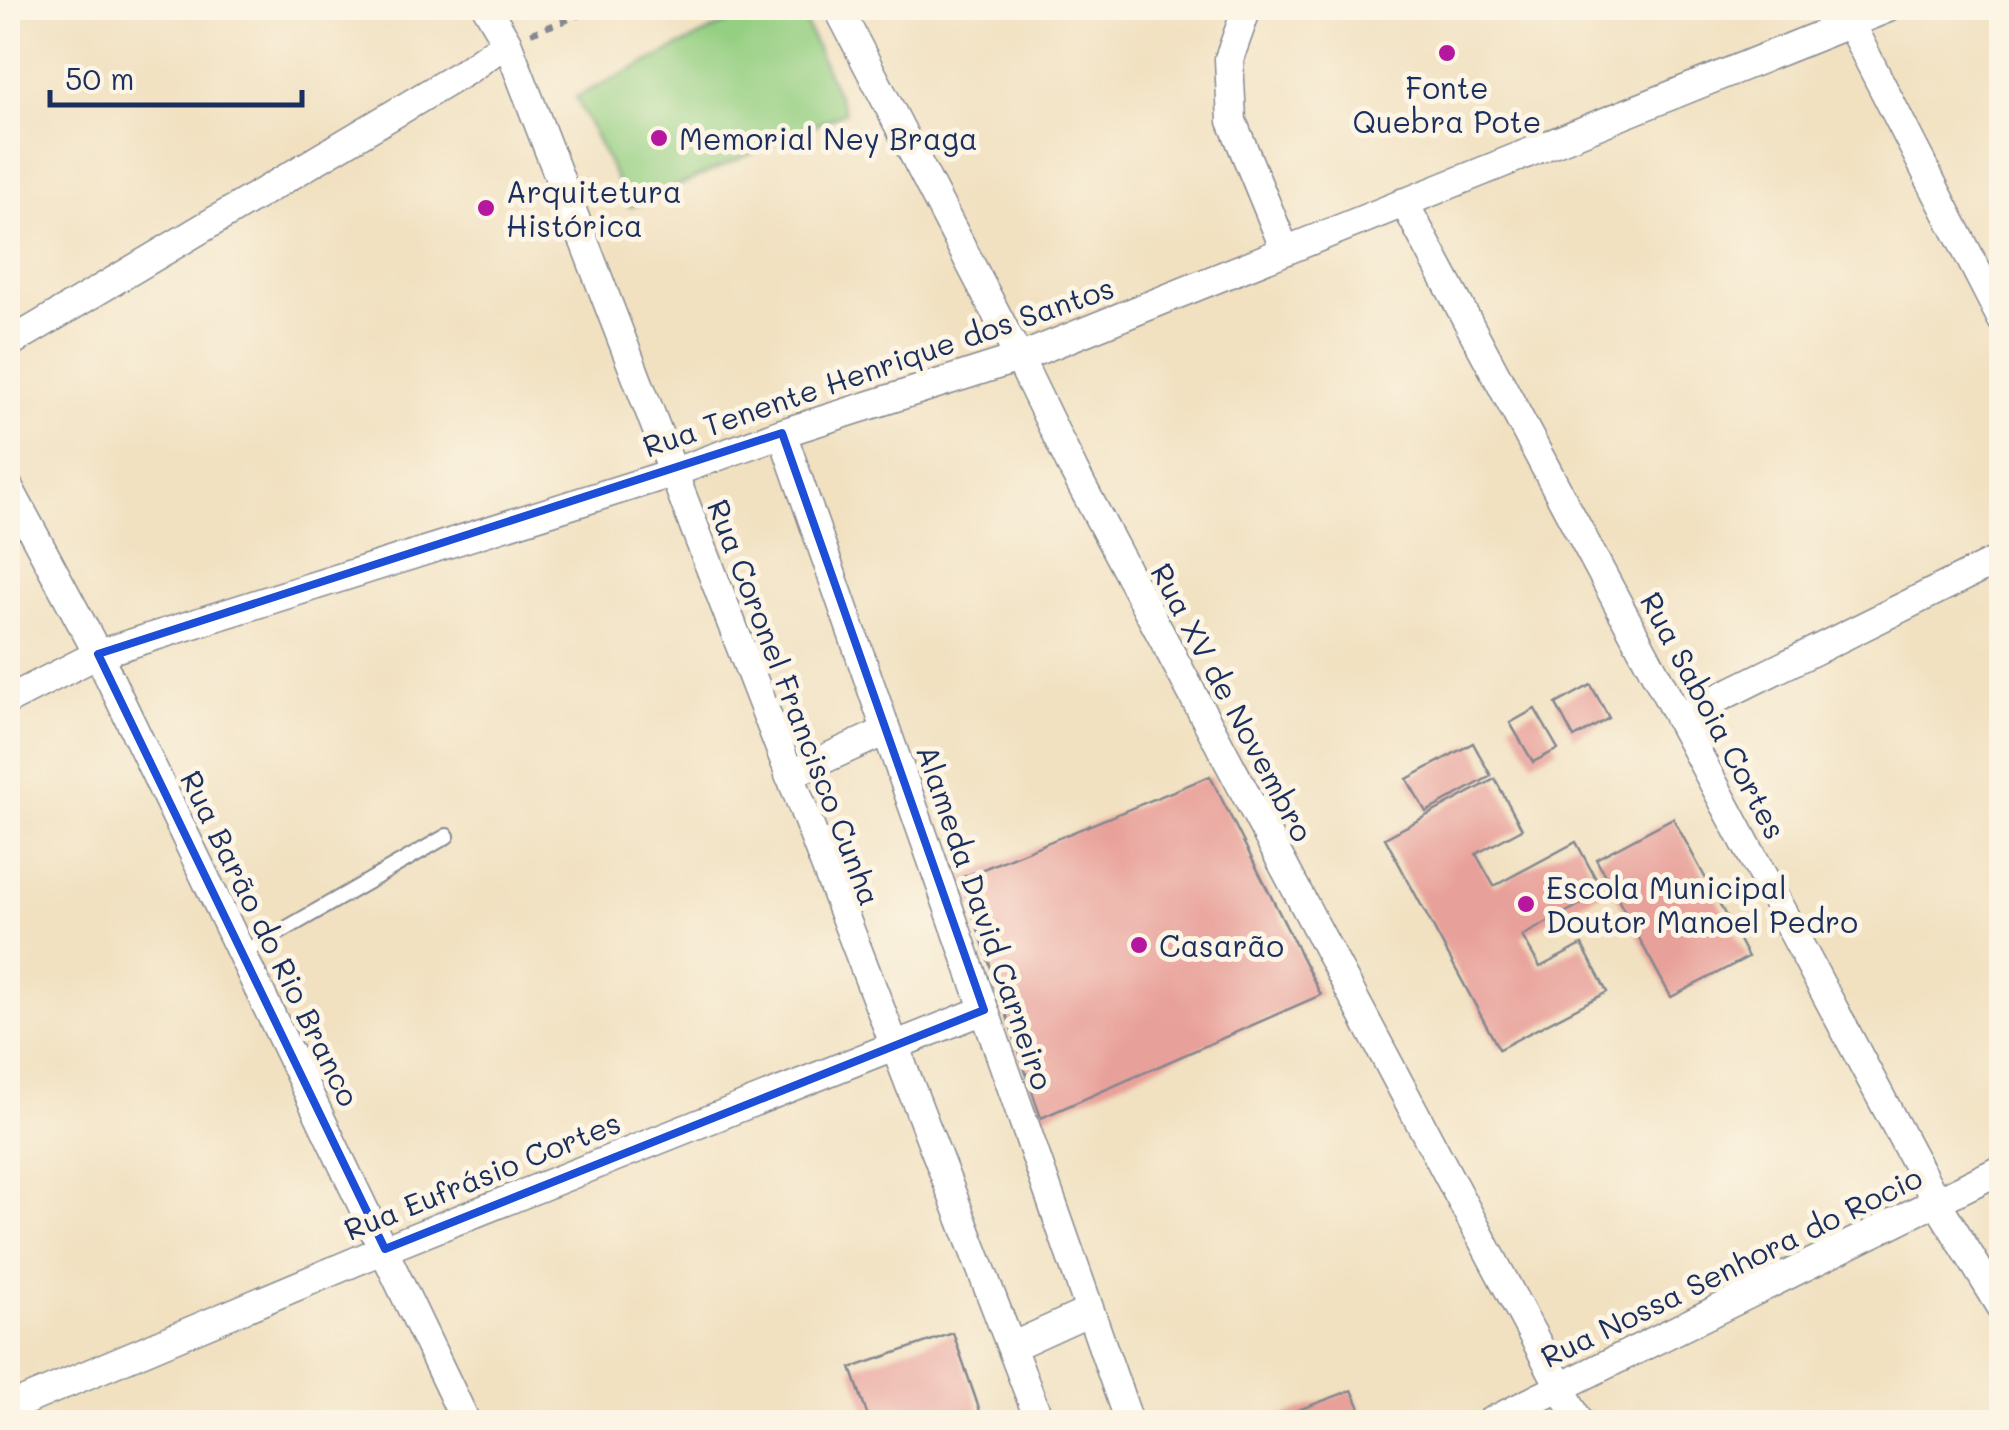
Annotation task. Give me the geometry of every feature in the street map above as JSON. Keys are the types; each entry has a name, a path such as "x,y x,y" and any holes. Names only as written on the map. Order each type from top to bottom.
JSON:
{"street":[{"name":"Rua Coronel Francisco Cunha","path":"487,8 506,42 1040,1422"},
{"name":"Rua XV de Novembro","path":"838,8 1074,471 1579,1422"},
{"path":"1247,8 1228,59 1232,121 1284,250"},
{"name":"Rua Tenente Henrique dos Santos","path":"8,700 98,654 672,473 782,433 1019,358 1404,202 1846,15 1888,8"},
{"path":"1846,15 2002,320"},
{"path":"8,344 466,72 506,42"},
{"name":"Rua Saboia Cortes","path":"1404,202 1936,1201 2002,1308"},
{"name":"Alameda David Carneiro","path":"782,433 1129,1422"},
{"name":"Rua Barão do Rio Branco","path":"8,486 98,654 466,1422"},
{"path":"1678,718 2002,558"},
{"path":"788,775 886,731"},
{"name":"Rua Eufrásio Cortes","path":"8,1408 384,1249 984,1010"},
{"name":"Rua Nossa Senhora do Rocio","path":"1490,1422 2002,1168"},
{"path":"1011,1347 1090,1311"}],"lane":[{"path":"242,954 447,836"}],"path":[{"path":"506,42 600,8"}],"highlighted area":[{"path":"782,433 984,1010 385,1249 98,654"}],"green space":[{"path":"758,8 799,8 845,112 630,207 576,97"}],"building":[{"path":"1591,685 1609,718 1574,738 1556,704"},
{"path":"1535,709 1558,749 1533,762 1510,723"},
{"path":"1473,743 1491,776 1426,812 1407,779"},
{"name":"Casarão","path":"1210,776 1321,995 1041,1118 961,878"},
{"path":"1495,779 1522,829 1476,854 1494,886 1576,842 1603,892 1522,936 1540,967 1582,945 1607,992 1499,1049 1385,838"},
{"path":"1673,818 1748,957 1671,997 1596,859"},
{"path":"953,1333 983,1420 870,1422 851,1368"},
{"path":"1352,1390 1366,1422 1266,1422"}],"place":[{"name":"Fonte Quebra Pote","path":"1447,53"},
{"name":"Memorial Ney Braga","path":"659,138"},
{"name":"Arquitetura Histórica","path":"486,208"},
{"name":"Escola Municipal Doutor Manoel Pedro","path":"1526,904"},
{"name":"Casarão","path":"1139,945"}]}
